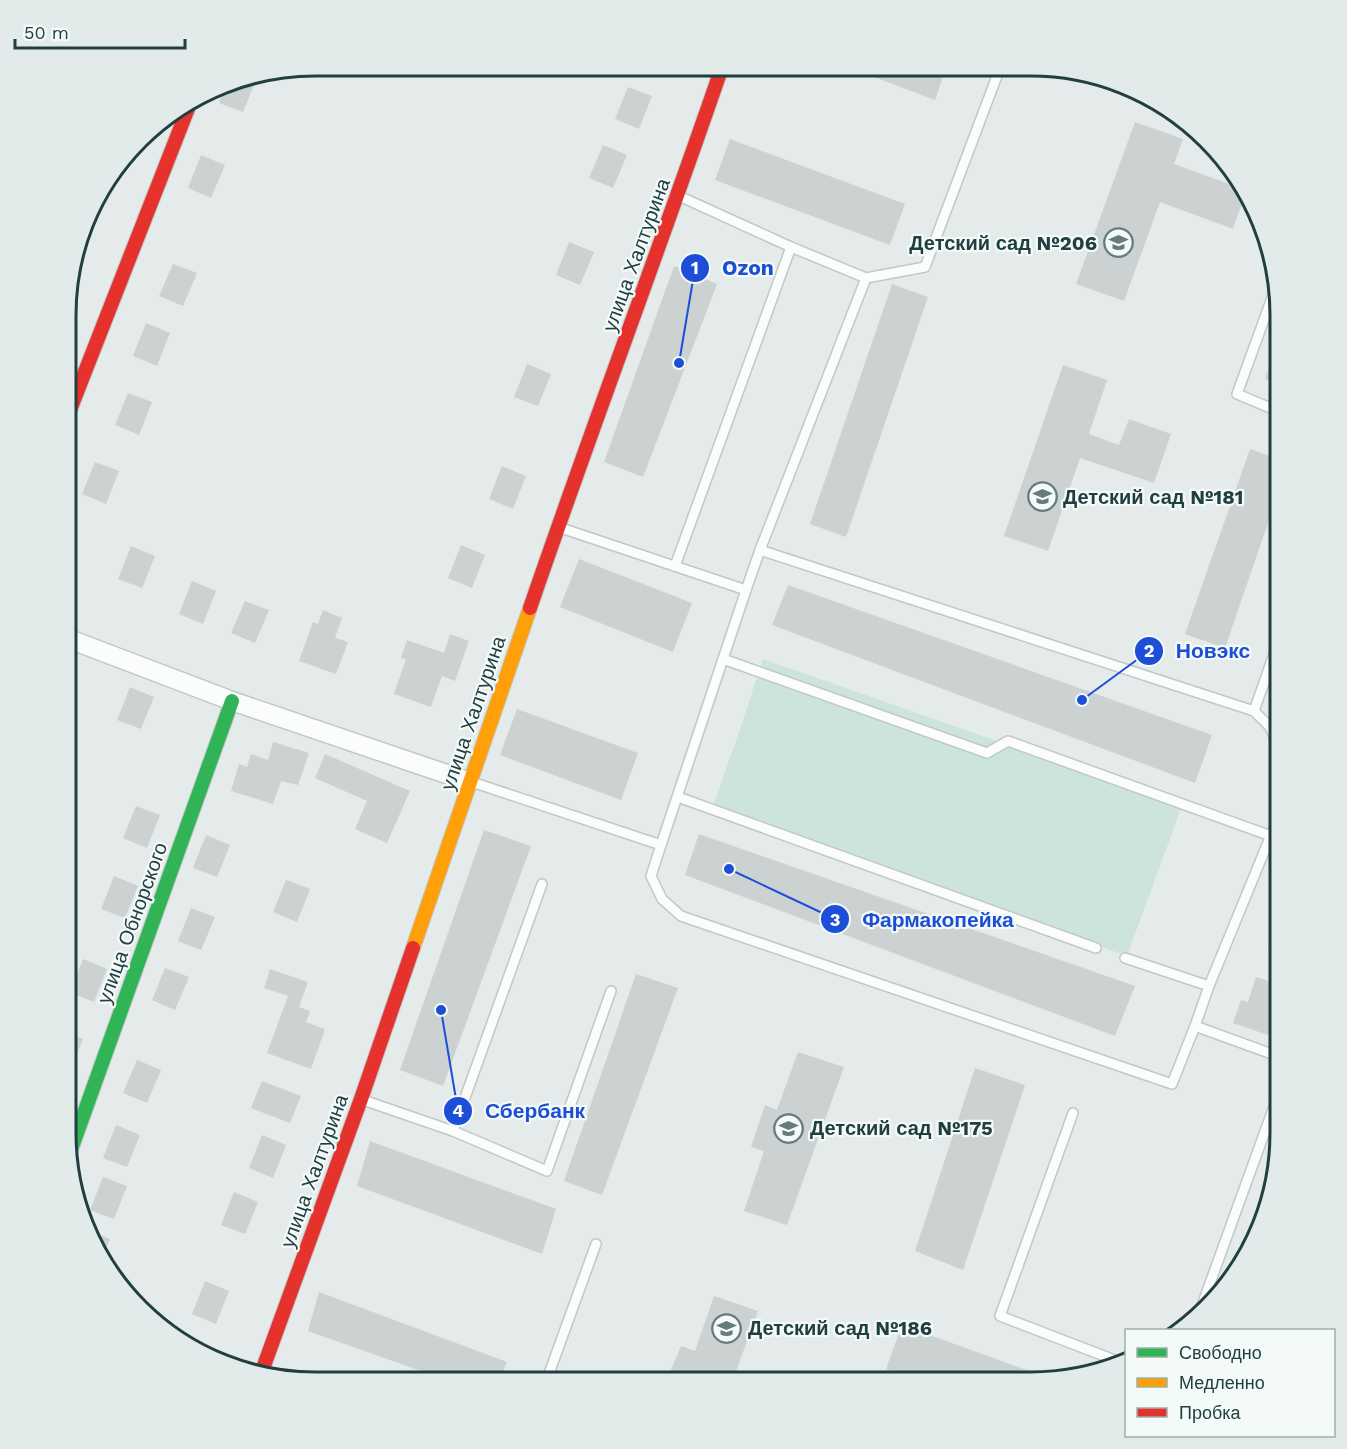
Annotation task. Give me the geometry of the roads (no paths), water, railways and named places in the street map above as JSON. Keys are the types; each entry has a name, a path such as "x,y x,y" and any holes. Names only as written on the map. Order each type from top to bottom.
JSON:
{"street":[{"name":"улица Халтурина","path":"264,1367 361,1099 558,527 719,76"},
{"path":"76,395 185,115"},
{"path":"76,642 232,701 470,782"},
{"name":"улица Обнорского","path":"76,1135 232,701"}],"lane":[{"path":"678,196 866,278 925,267 997,76"},
{"path":"675,566 791,247"},
{"path":"866,278 760,550 661,845 651,876 662,899 681,916 1172,1084 1209,986 1270,838"},
{"path":"1270,305 1237,394 1270,408"},
{"path":"558,527 746,590"},
{"path":"760,550 1254,711 1270,727"},
{"path":"723,659 987,753 1008,741 1270,836"},
{"path":"1254,711 1270,667"},
{"path":"470,782 661,845"},
{"path":"678,796 1096,948"},
{"path":"453,1131 542,884"},
{"path":"1125,958 1209,986"},
{"path":"361,1099 453,1131 547,1171 611,991"},
{"path":"1195,1026 1270,1053"},
{"path":"1074,1113 1000,1316 1111,1359"},
{"path":"1204,1299 1270,1120"},
{"path":"550,1372 596,1244"}],"place":[{"name":"Детский сад №206","path":"1118,243"},
{"name":"Ozon","path":"679,363"},
{"name":"Детский сад №181","path":"1042,497"},
{"name":"Новэкс","path":"1082,700"},
{"name":"Фармакопейка","path":"729,869"},
{"name":"Сбербанк","path":"441,1010"},
{"name":"Детский сад №175","path":"789,1128"},
{"name":"Детский сад №186","path":"727,1328"}]}
